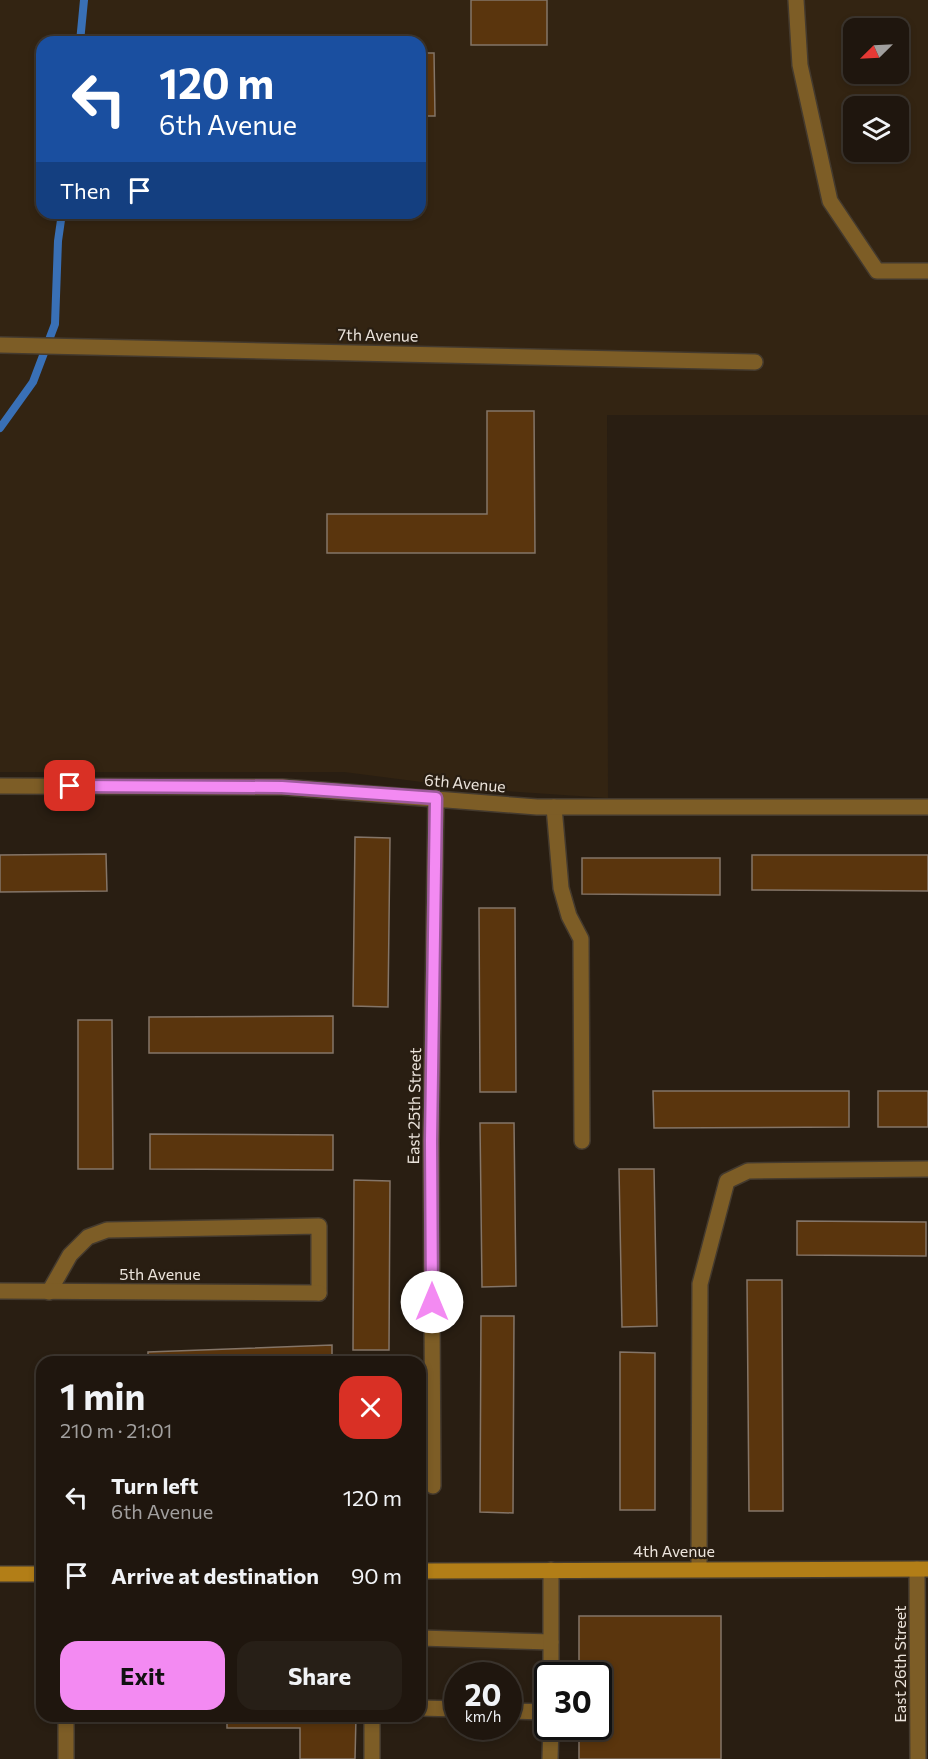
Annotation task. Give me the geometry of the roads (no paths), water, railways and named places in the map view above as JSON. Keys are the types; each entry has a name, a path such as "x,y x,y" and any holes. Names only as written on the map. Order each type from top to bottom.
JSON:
{"main road":[{"name":"4th Avenue","path":"426,1571 923,1569"},
{"path":"0,1574 36,1574"}],"street":[{"path":"796,0 800,65 830,201 878,271 928,271"},
{"name":"7th Avenue","path":"0,345 755,362"},
{"name":"6th Avenue","path":"0,786 282,787 554,807 928,807"},
{"name":"East 25th Street","path":"433,1486 431,1141 436,798"},
{"path":"554,807 561,888 568,916 581,939 582,1141"},
{"path":"699,1569 700,1284 726,1181 748,1171 928,1169"},
{"name":"5th Avenue","path":"0,1291 50,1292 319,1293 319,1226 107,1230 88,1237 70,1255 50,1292"},
{"name":"East 26th Street","path":"918,1759 923,1678 923,1569"},
{"path":"551,1570 551,1662"},
{"path":"426,1638 551,1642"},
{"path":"426,1708 444,1709"},
{"path":"66,1722 66,1759"},
{"path":"372,1722 372,1759"},
{"path":"550,1740 550,1759"}],"waterway":[{"path":"81,36 84,0"},
{"path":"0,428 33,382 55,324 58,241 61,219"}]}
